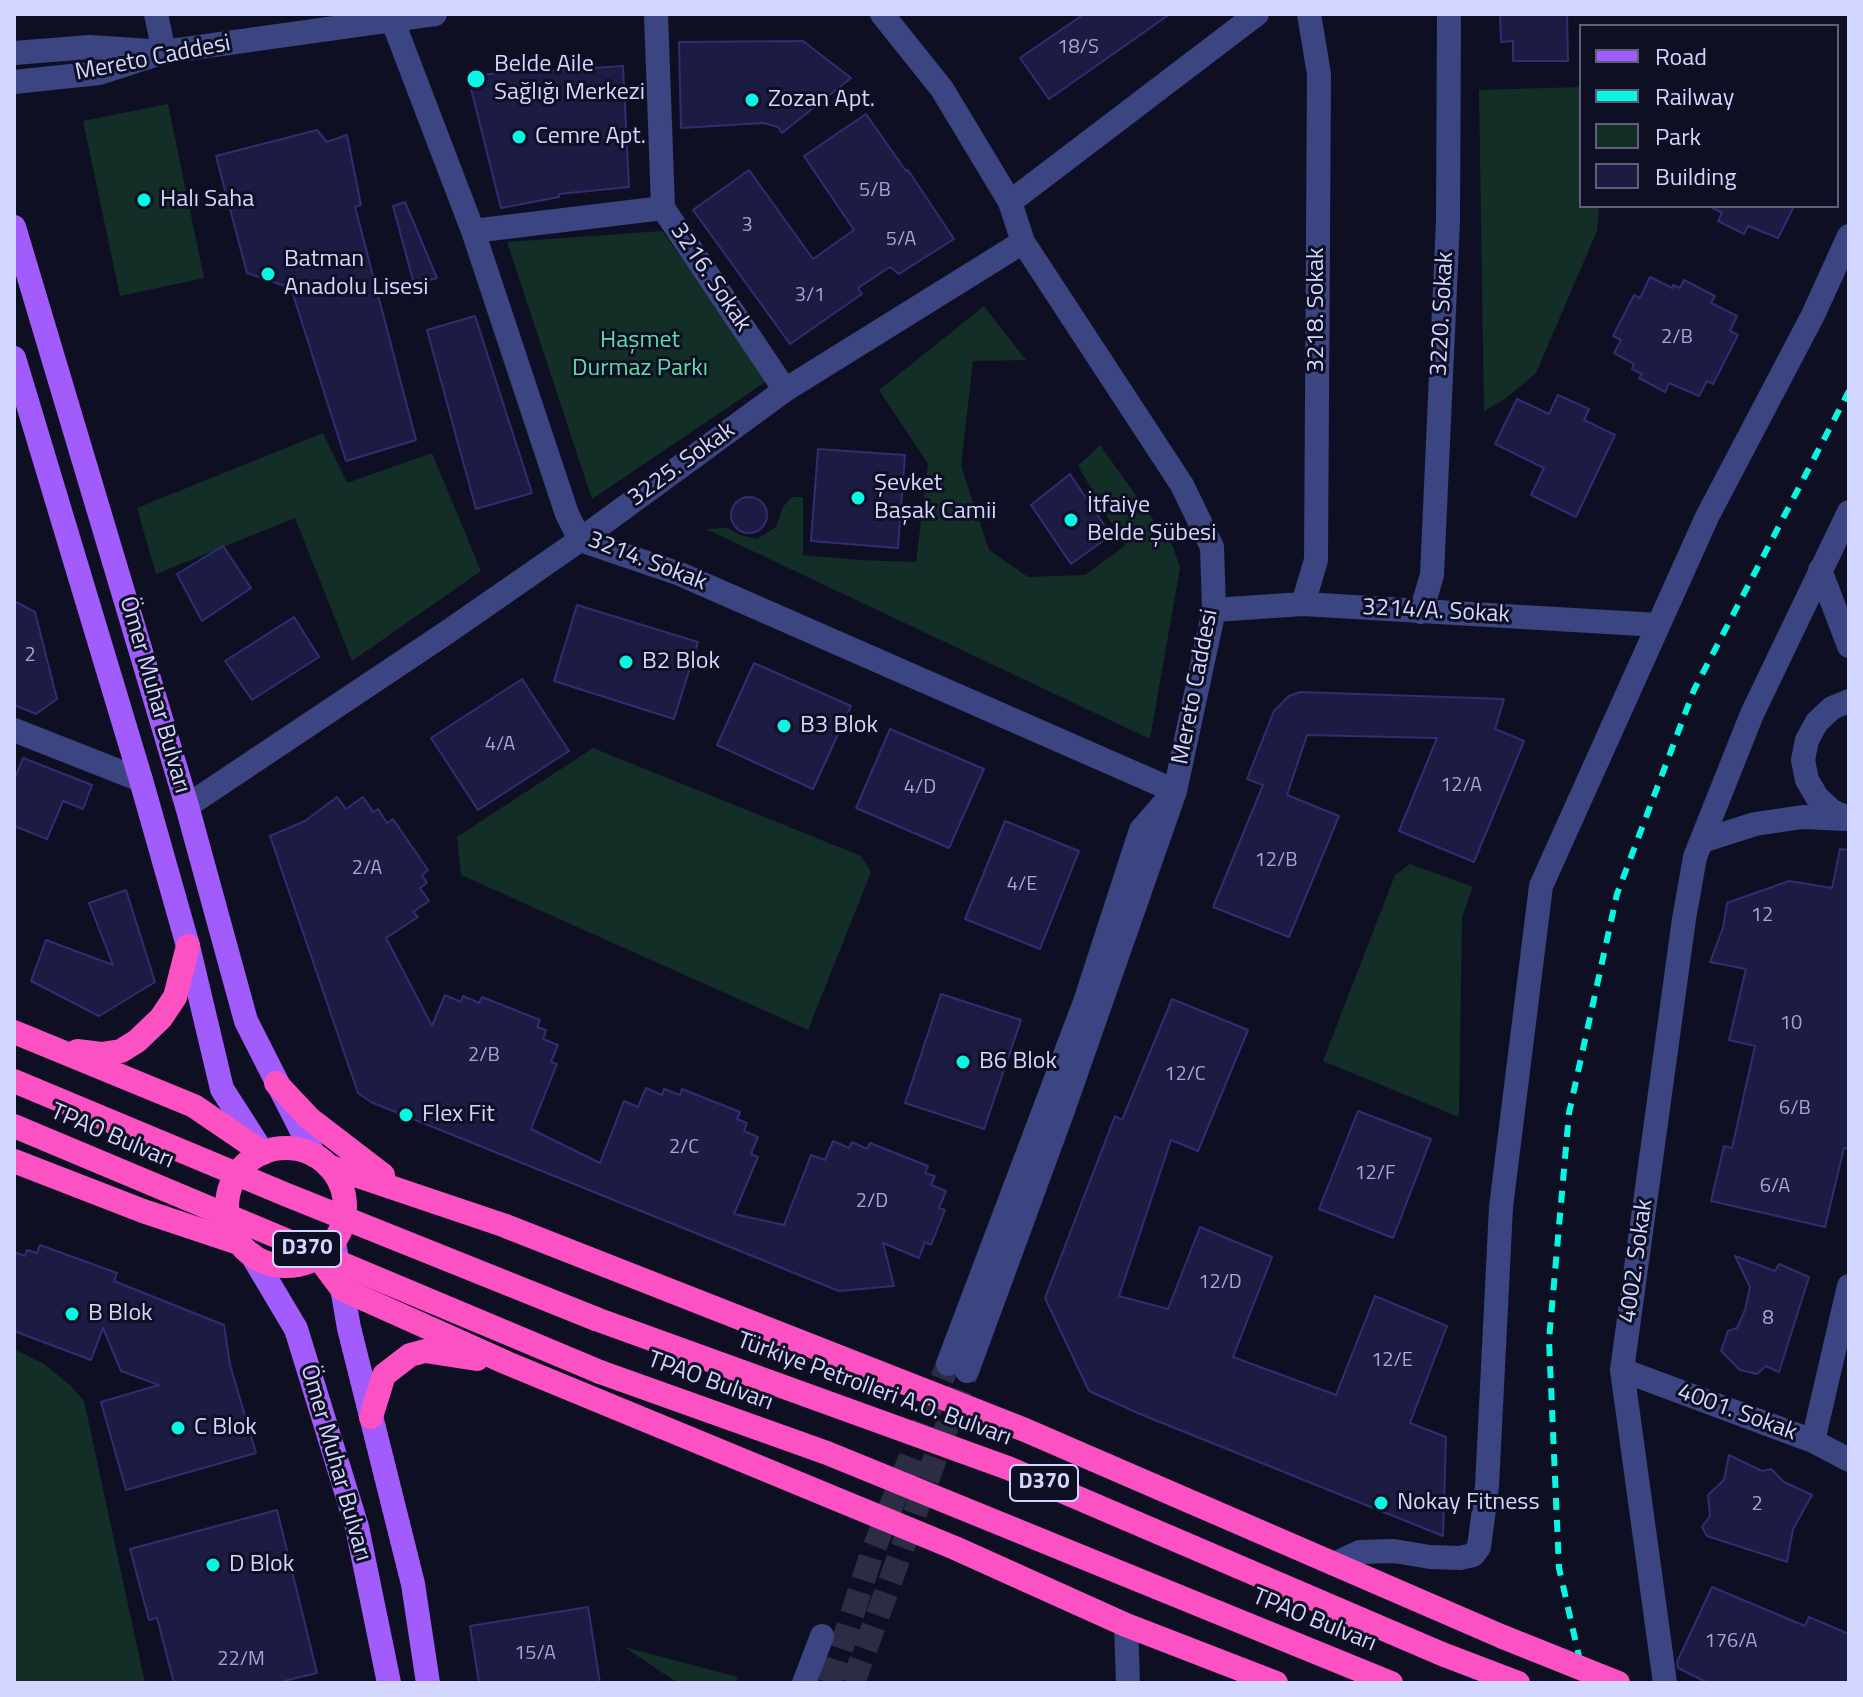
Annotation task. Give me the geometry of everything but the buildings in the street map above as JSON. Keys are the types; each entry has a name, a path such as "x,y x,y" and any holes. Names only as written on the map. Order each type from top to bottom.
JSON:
{"highway":[{"path":"49,1048 101,1054 121,1051 137,1041 161,1018 175,997 188,946"},
{"path":"14,1032 194,1106 263,1153"},
{"name":"TPAO Bulvarı","path":"14,1081 596,1319"},
{"path":"276,1083 310,1119 401,1188"},
{"name":"TPAO Bulvarı","path":"14,1126 600,1372 827,1453 1391,1683"},
{"path":"245,1249 230,1226 227,1206 231,1187 240,1170 263,1153 297,1149 503,1225 1025,1430 1503,1637 1618,1683"},
{"path":"14,1161 245,1249 268,1263 286,1266 304,1263 326,1250 343,1223 345,1203 340,1183 321,1160"},
{"path":"342,1289 507,1363 955,1548 1126,1625 1276,1683"},
{"name":"Türkiye Petrolleri A.O. Bulvarı","path":"596,1319 1008,1468 1518,1683"},
{"path":"371,1417 384,1375 410,1355 425,1351 507,1363"}],"main road":[{"name":"Ömer Muhar Bulvarı","path":"14,227 187,806 246,1021 276,1083 321,1160"},
{"name":"Ömer Muhar Bulvarı","path":"14,358 141,780 188,946 222,1089 263,1153"},
{"name":"Ömer Muhar Bulvarı","path":"245,1249 296,1329 357,1527 389,1683"},
{"name":"Ömer Muhar Bulvarı","path":"326,1250 342,1289 413,1584 428,1683"}],"street":[{"path":"14,53 90,47 164,52 156,14"},
{"name":"Mereto Caddesi","path":"14,82 99,73 164,52 435,14"},
{"name":"3216. Sokak","path":"656,14 663,208 785,390"},
{"name":"Mereto Caddesi","path":"882,14 942,89 1010,202 1023,242 1182,485 1212,547 1214,610 1175,791 1062,1113 958,1367"},
{"path":"1010,202 1257,14"},
{"name":"3218. Sokak","path":"1303,604 1316,560 1319,74 1309,14"},
{"name":"3220. Sokak","path":"1421,612 1432,575 1448,221 1449,14"},
{"name":"3214. Sokak","path":"392,19 473,231 567,514 580,540 680,574 1175,791"},
{"path":"473,231 663,208"},
{"path":"1334,1564 1360,1552 1394,1551 1460,1558 1473,1555 1479,1547 1487,1486 1501,1207 1541,886 1707,517 1813,315 1849,236"},
{"name":"3225. Sokak","path":"187,806 580,540 785,390 1023,242"},
{"name":"4002. Sokak","path":"1665,1683 1622,1370 1684,919 1695,857 1752,714 1849,512"},
{"path":"1820,570 1849,646"},
{"name":"3214/A. Sokak","path":"1214,610 1303,604 1658,625"},
{"path":"1849,701 1832,708 1817,722 1807,740 1803,760 1807,780 1817,797 1832,811 1849,819"},
{"path":"14,730 141,780"},
{"path":"1702,841 1755,824 1803,817 1849,819"},
{"path":"1813,1441 1849,1286"},
{"name":"4001. Sokak","path":"1622,1370 1813,1441 1849,1460"},
{"path":"1126,1625 1128,1683"},
{"path":"804,1683 822,1636"}],"green space":[{"path":"1579,87 1579,208 1599,208 1597,231 1536,373 1505,399 1484,411 1479,90"},
{"name":"Halı Saha","path":"168,104 204,278 120,296 83,121"},
{"name":"Haşmet Durmaz Parkı","path":"662,231 770,379 592,499 507,242"},
{"path":"984,306 1026,360 973,361 961,466 989,550 1028,577 1085,575 1125,546 1078,466 1100,445 1173,547 1180,568 1150,739 706,529 727,528 757,539 776,527 783,507 792,497 803,497 803,555 916,562 928,464 879,390"},
{"path":"323,433 347,483 432,453 481,571 352,661 295,518 156,574 137,508"},
{"path":"593,748 861,856 871,872 808,1030 461,875 457,837"},
{"path":"1410,864 1473,887 1462,917 1459,1117 1323,1061 1395,875"},
{"path":"14,1349 44,1364 84,1401 145,1683 14,1683"},
{"path":"624,1647 738,1677 736,1683 678,1683"}],"tunnel":[{"path":"830,1683 871,1556 948,1364"},
{"path":"853,1683 967,1371"}],"railway":[{"path":"1585,1683 1559,1568 1549,1340 1569,1113 1617,894 1694,690 1849,391"}],"place":[{"name":"Belde Aile Sağlığı Merkezi","path":"476,79"},
{"name":"Zozan Apt.","path":"752,100"},
{"name":"Cemre Apt.","path":"519,137"},
{"name":"Halı Saha","path":"144,200"},
{"name":"Batman Anadolu Lisesi","path":"268,274"},
{"name":"Şevket Başak Camii","path":"858,498"},
{"name":"İtfaiye Belde Şübesi","path":"1071,520"},
{"name":"B2 Blok","path":"626,662"},
{"name":"B3 Blok","path":"784,726"},
{"name":"B6 Blok","path":"963,1062"},
{"name":"Flex Fit","path":"406,1115"},
{"name":"B Blok","path":"72,1314"},
{"name":"C Blok","path":"178,1428"},
{"name":"Nokay Fitness","path":"1381,1503"},
{"name":"D Blok","path":"213,1565"}]}
